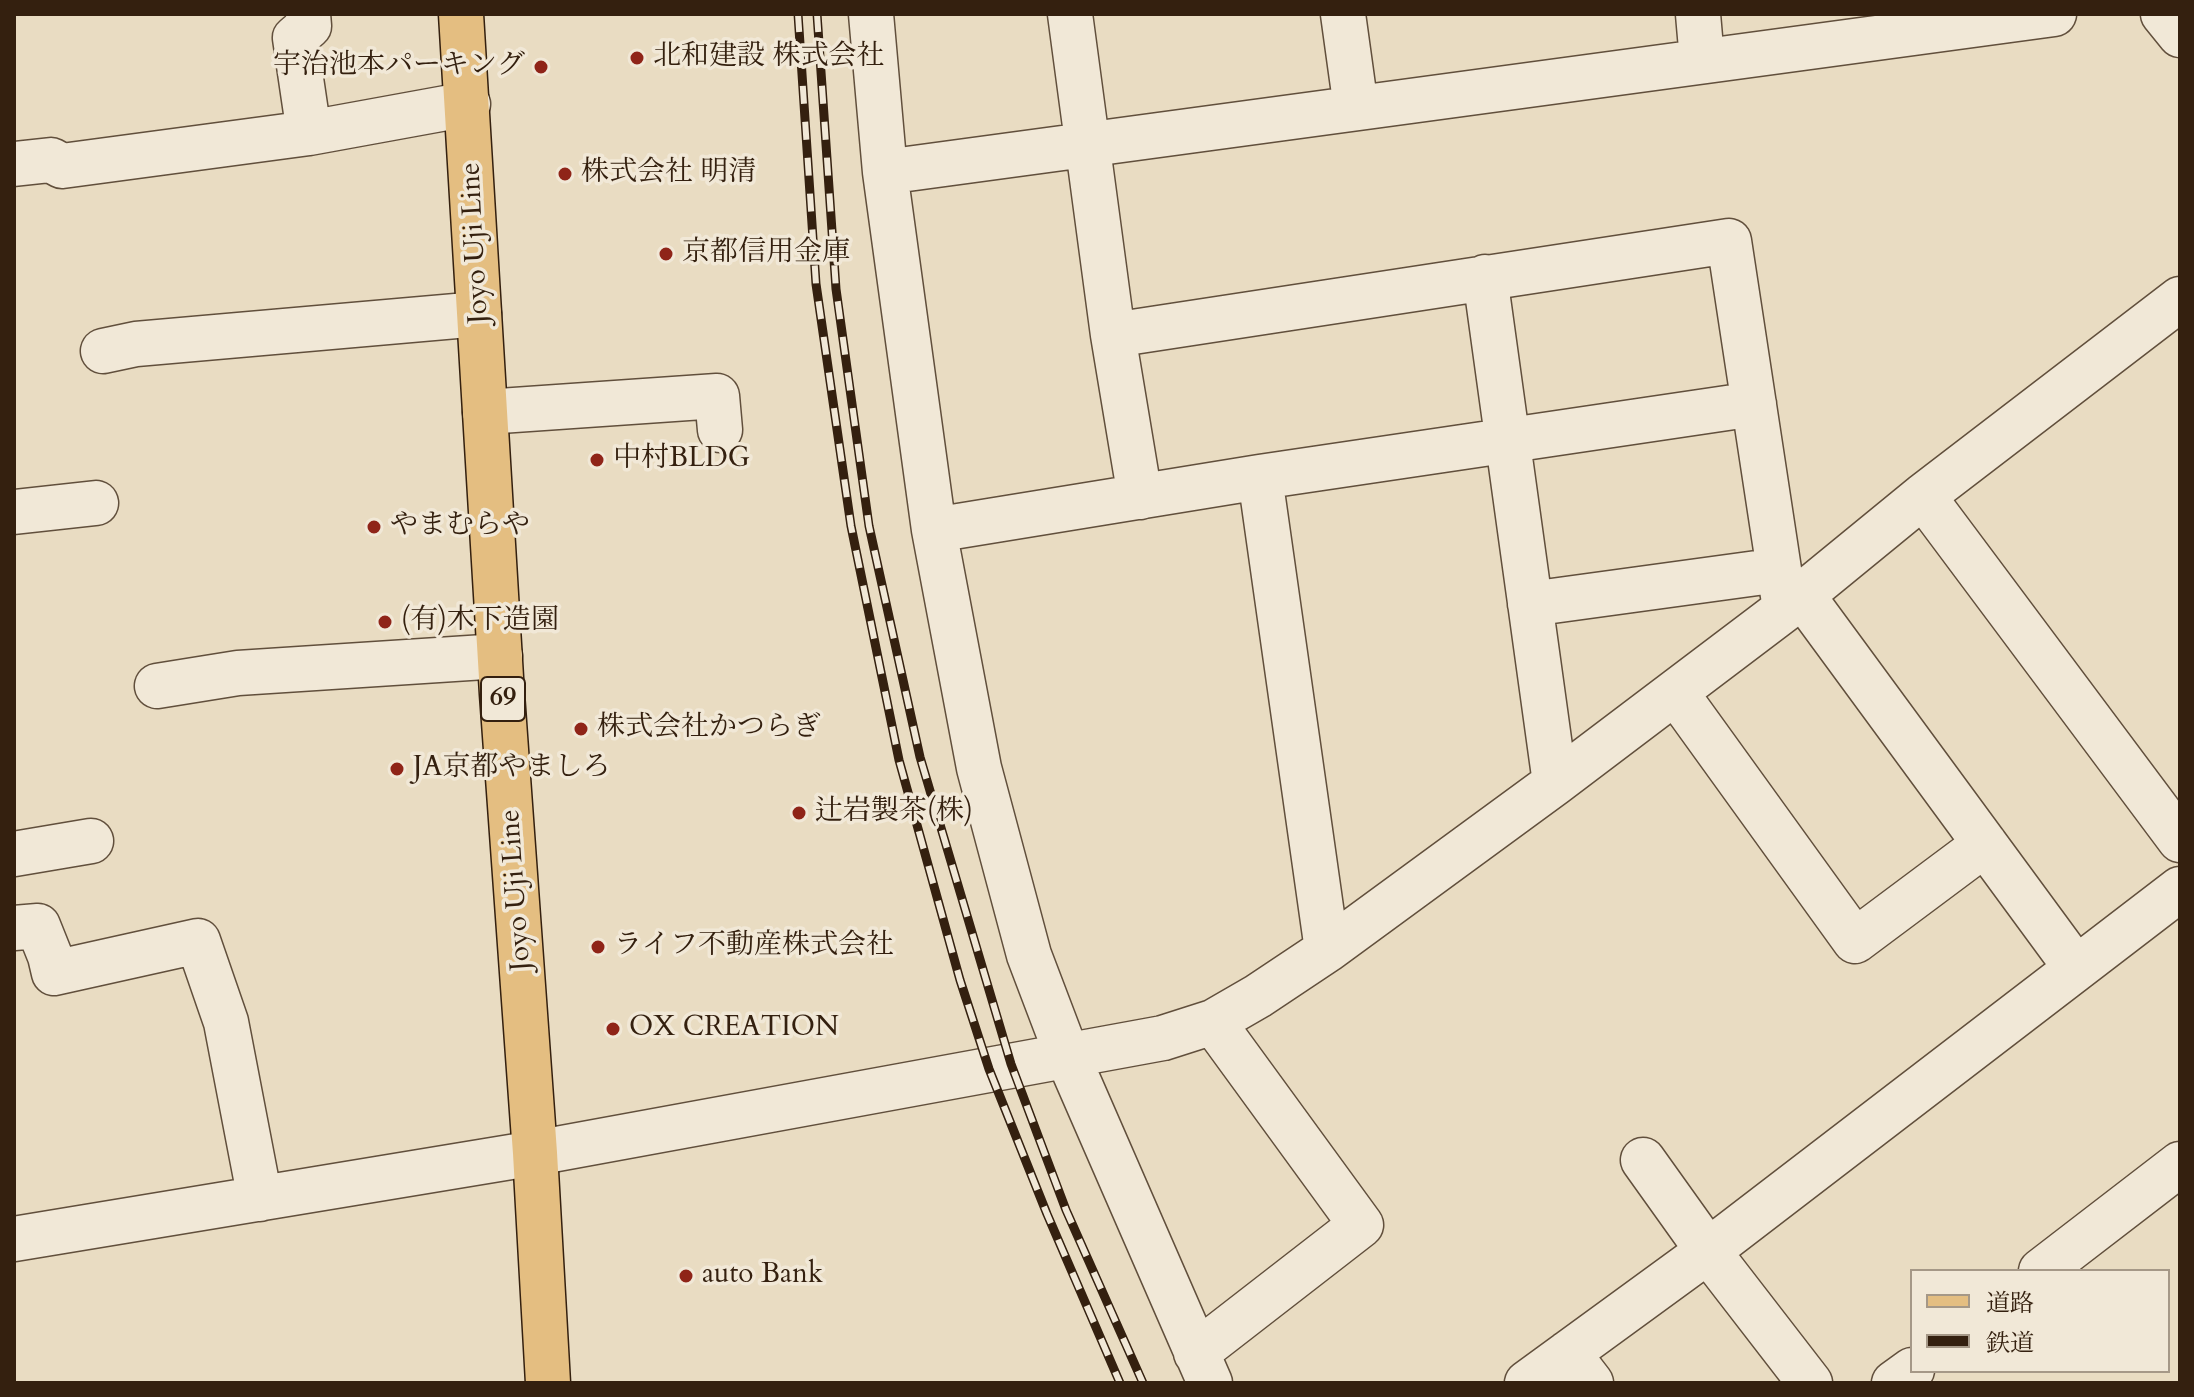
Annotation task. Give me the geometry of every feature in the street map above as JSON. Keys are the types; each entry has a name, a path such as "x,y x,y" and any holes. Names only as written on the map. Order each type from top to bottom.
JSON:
{"main road":[{"name":"Joyo Uji Line","path":"461,14 548,1383"}],"street":[{"path":"308,14 309,26 295,38 309,133"},
{"path":"871,14 885,172 934,530 979,768 1029,955 1067,1055 1203,1368 1361,1225 1213,1022"},
{"path":"1070,14 1113,335 1140,497"},
{"path":"1343,14 1356,108"},
{"path":"1698,14 1702,60"},
{"path":"885,172 2054,14"},
{"path":"2163,14 2180,35"},
{"path":"14,164 51,160 62,166 309,133 468,104"},
{"path":"1113,335 1729,241 1754,404 1789,591 1985,844 2076,968"},
{"path":"1485,277 1555,783"},
{"path":"14,1239 535,1153 1163,1038 1213,1022 1327,950 1555,783 1676,693 1789,591 1923,496 2177,307"},
{"path":"103,351 136,344 479,314"},
{"path":"485,412 717,396 720,430"},
{"path":"934,530 1260,477 1754,404"},
{"path":"1260,477 1327,950"},
{"path":"1923,496 2180,840"},
{"path":"14,512 96,503"},
{"path":"1530,604 1789,591"},
{"path":"157,686 238,673 500,656"},
{"path":"1676,693 1855,941 1985,844"},
{"path":"14,854 91,841"},
{"path":"1527,1383 1580,1368 1708,1251 2180,889"},
{"path":"14,928 38,926 54,973 198,941 226,1022 260,1199"},
{"path":"1643,1160 1708,1251 1810,1383"},
{"path":"2044,1269 2180,1164"}],"railway":[{"path":"798,14 816,284 851,526 899,760 960,980 989,1069 1120,1383"},
{"path":"817,14 836,289 869,526 920,757 1011,1064 1066,1210 1143,1383"}],"place":[{"name":"北和建設 株式会社","path":"637,58"},
{"name":"宇治池本パーキング","path":"541,67"},
{"name":"株式会社 明清","path":"565,174"},
{"name":"京都信用金庫","path":"666,254"},
{"name":"中村BLDG","path":"597,460"},
{"name":"やまむらや","path":"374,527"},
{"name":"(有)木下造園","path":"385,622"},
{"name":"株式会社かつらぎ","path":"581,729"},
{"name":"JA京都やましろ","path":"397,769"},
{"name":"辻岩製茶(株)","path":"799,813"},
{"name":"ライフ不動産株式会社","path":"598,947"},
{"name":"OX CREATION","path":"613,1029"},
{"name":"auto Bank","path":"686,1276"}]}
